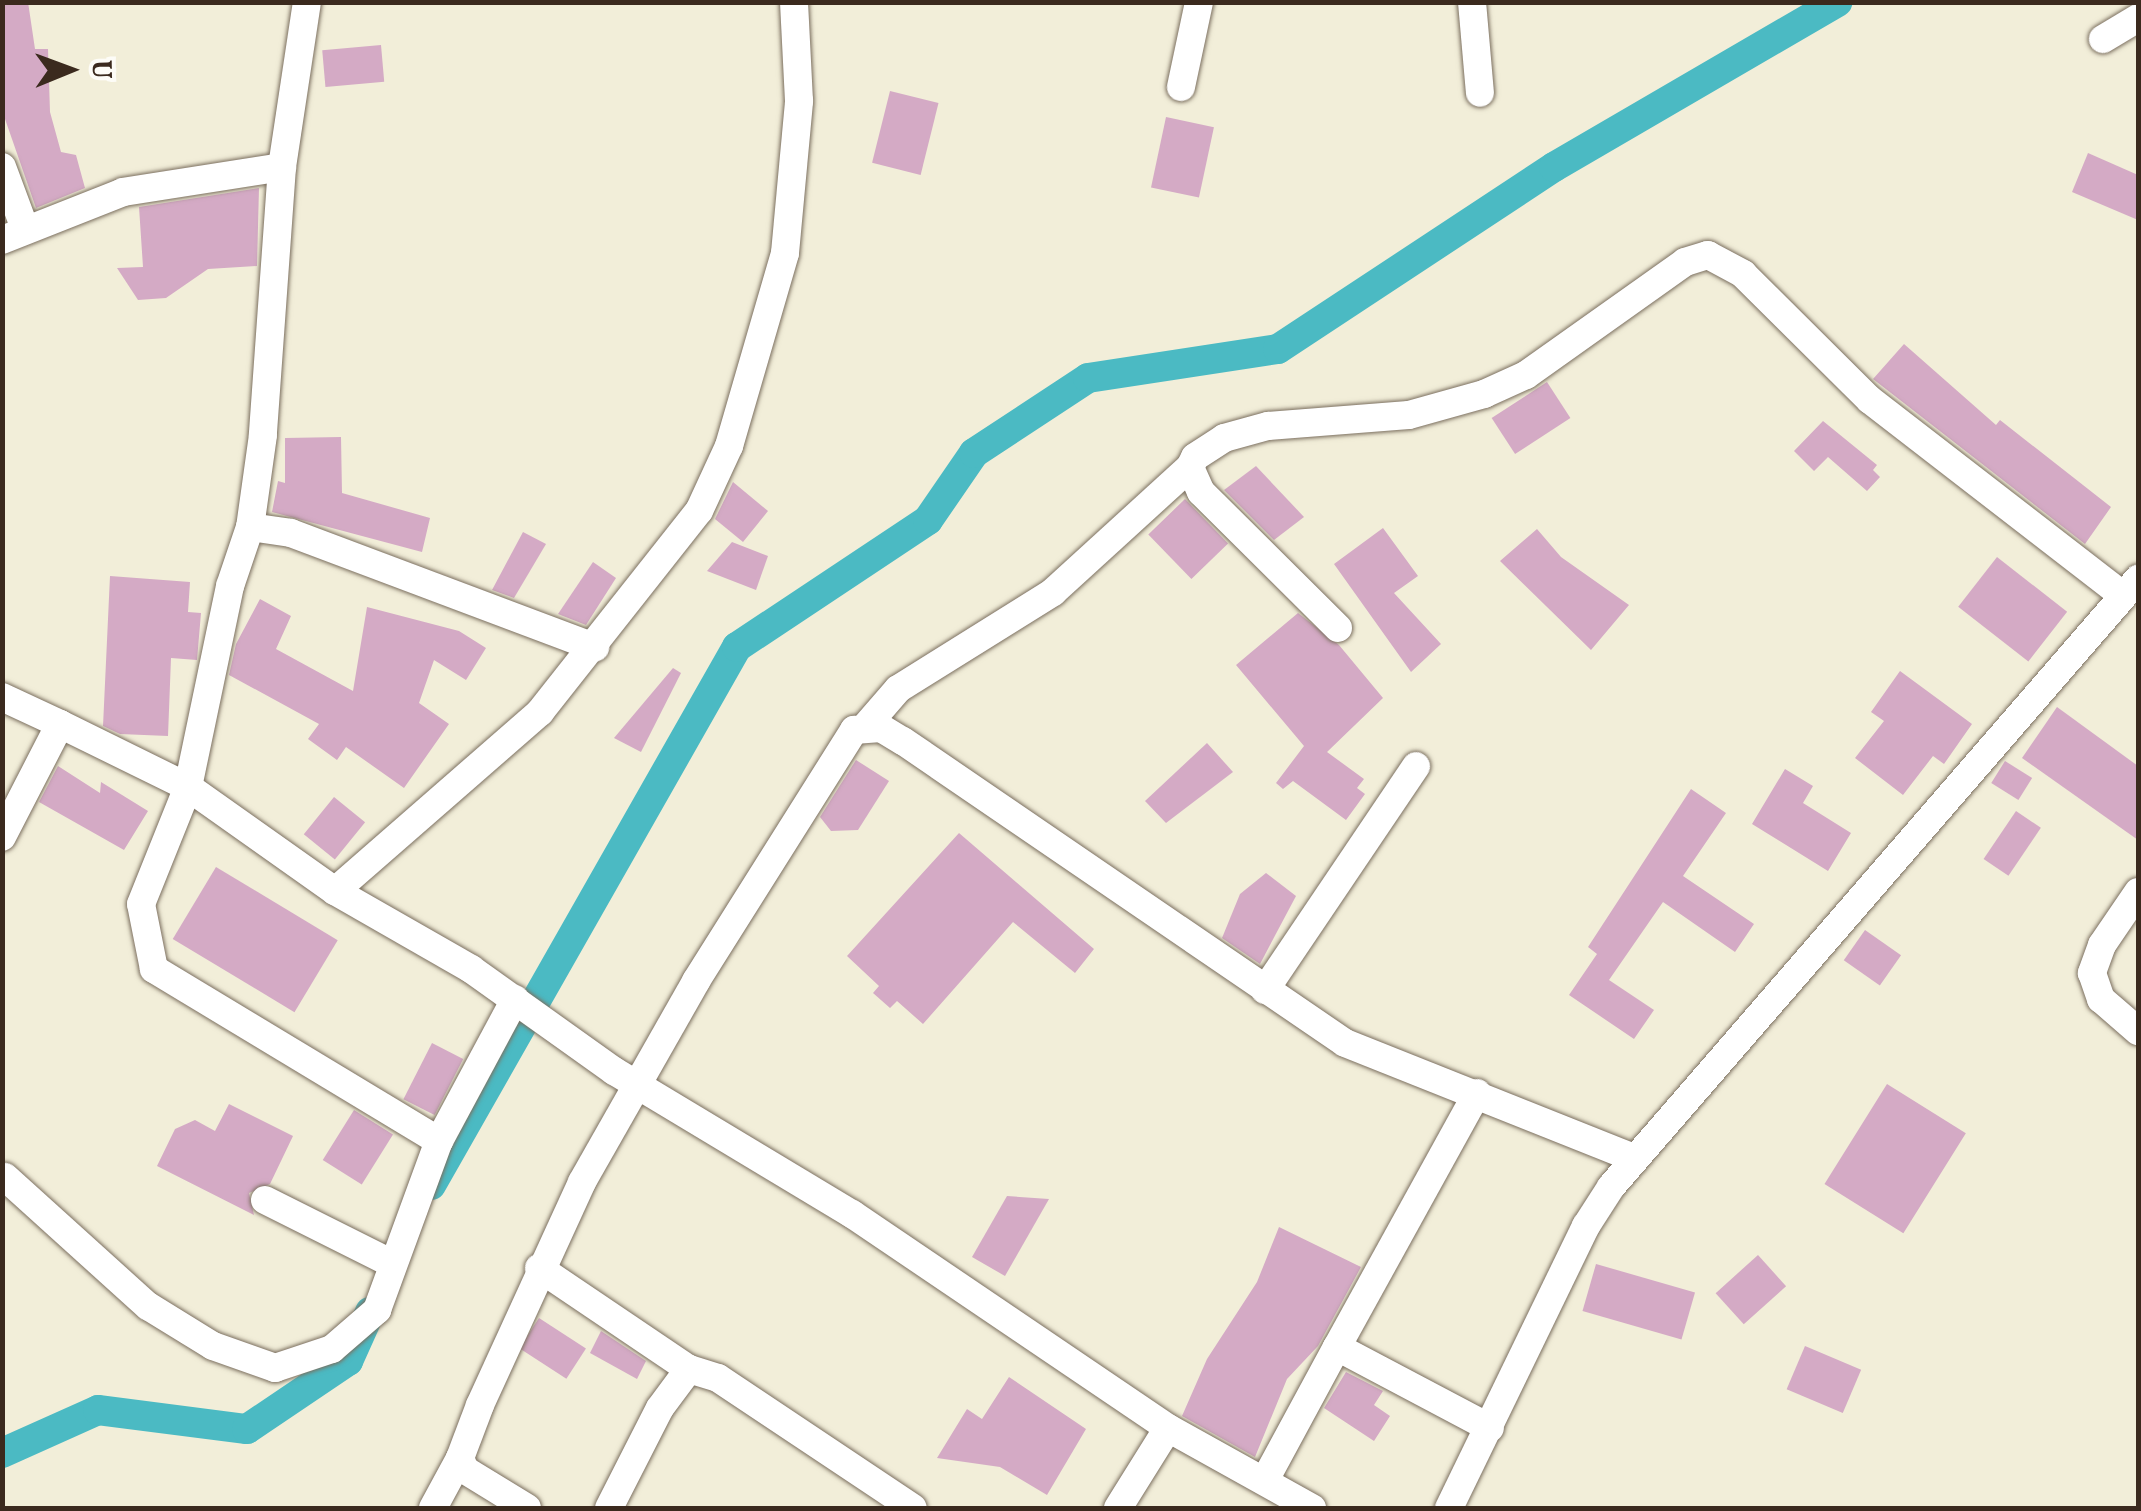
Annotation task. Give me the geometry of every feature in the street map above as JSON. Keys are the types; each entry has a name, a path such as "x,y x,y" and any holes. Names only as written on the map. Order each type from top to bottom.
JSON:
{"street":[{"path":"307,2 282,168 263,435 250,527 230,586 188,787 141,904 154,969 439,1140"},
{"path":"334,892 540,712 595,647 699,510 729,446 784,253 796,180 794,2"},
{"path":"1181,86 1198,2"},
{"path":"1472,2 1480,93"},
{"path":"2103,39 2138,18"},
{"path":"2,167 14,235 123,192 282,168"},
{"path":"434,1508 460,1458 539,1268 639,1086 832,757 854,730 866,726 898,689 1054,592 1224,438 1268,426 1410,415 1484,394 1526,374 1685,262 1708,255 1743,274 1870,400 2130,587 1634,1158 1586,1226 1449,1508"},
{"path":"1190,467 1202,492 1338,628"},
{"path":"250,527 323,544 595,647"},
{"path":"2,697 188,787 334,892 514,999 544,1025 614,1071 852,1214 1168,1428 1312,1508"},
{"path":"2,836 60,724"},
{"path":"866,726 903,741 1032,826 1345,1043 1634,1158"},
{"path":"1265,990 1416,766"},
{"path":"2138,892 2102,945 2092,973 2101,999 2138,1030"},
{"path":"5,1177 148,1306 213,1346 275,1368 332,1349 376,1310 389,1262 439,1140 514,999"},
{"path":"1265,1480 1477,1094"},
{"path":"265,1200 389,1262"},
{"path":"539,1268 689,1369 718,1378 913,1508"},
{"path":"1337,1347 1490,1428"},
{"path":"610,1508 660,1408 689,1369"},
{"path":"1118,1508 1168,1428"},
{"path":"460,1458 465,1470 527,1508"}],"building":[{"path":"2,2 28,2 35,49 48,49 50,112 61,152 76,155 85,188 36,208 5,119"},
{"path":"381,45 384,82 325,87 322,50"},
{"path":"890,91 939,103 921,175 872,163"},
{"path":"1166,117 1214,127 1199,198 1151,187"},
{"path":"2088,153 2138,175 2138,220 2072,192"},
{"path":"259,188 257,266 208,269 166,298 138,300 117,268 143,267 139,207"},
{"path":"1904,344 1996,425 2000,420 2111,507 2085,544 1873,379"},
{"path":"1547,382 1570,418 1515,454 1492,418"},
{"path":"1823,421 1877,465 1873,470 1880,477 1867,491 1828,457 1814,471 1794,451"},
{"path":"341,437 342,493 430,518 422,552 272,512 278,481 285,483 285,438"},
{"path":"1256,466 1304,517 1274,540 1224,490"},
{"path":"733,482 768,511 743,542 715,519"},
{"path":"1185,499 1228,544 1191,579 1148,534"},
{"path":"1383,528 1418,576 1394,593 1441,644 1411,672 1334,564"},
{"path":"1537,529 1561,557 1629,605 1591,650 1500,561"},
{"path":"523,532 546,544 514,598 492,590"},
{"path":"732,542 768,556 756,590 707,571"},
{"path":"1997,557 2067,612 2028,661 1958,607"},
{"path":"593,562 616,578 586,625 558,614"},
{"path":"110,576 190,582 188,612 201,613 197,660 171,658 168,736 120,734 103,726"},
{"path":"260,599 291,616 276,649 353,691 367,607 459,631 486,648 466,680 434,660 419,703 449,724 404,788 346,747 337,760 308,739 319,724 229,675 236,644"},
{"path":"1298,613 1339,645 1383,698 1327,752 1364,779 1357,788 1365,794 1346,820 1293,781 1283,789 1276,783 1304,746 1236,665"},
{"path":"673,668 681,673 641,752 614,738"},
{"path":"1900,671 1972,724 1944,764 1933,756 1903,795 1855,758 1884,721 1871,712"},
{"path":"2057,707 2138,766 2138,840 2022,758"},
{"path":"1207,743 1233,772 1166,823 1145,801"},
{"path":"856,760 889,781 858,830 831,831 820,817"},
{"path":"2005,761 2032,778 2018,800 1991,783"},
{"path":"58,766 100,793 101,782 148,811 124,850 39,802"},
{"path":"1785,769 1813,786 1803,803 1851,833 1828,871 1752,824"},
{"path":"1691,789 1726,813 1683,876 1754,924 1735,952 1663,902 1609,980 1654,1010 1634,1039 1569,995 1597,954 1588,947"},
{"path":"334,797 365,822 335,859 304,834"},
{"path":"2016,811 2041,828 2008,876 1984,859"},
{"path":"959,833 1094,949 1075,973 1013,922 923,1024 897,1001 890,1008 873,993 879,986 847,956"},
{"path":"216,867 338,940 294,1012 173,939"},
{"path":"1266,873 1296,896 1260,964 1222,938 1240,894"},
{"path":"1865,930 1901,955 1880,986 1844,960"},
{"path":"432,1043 463,1059 435,1115 403,1099"},
{"path":"1887,1084 1966,1133 1903,1233 1824,1184"},
{"path":"229,1104 293,1136 270,1184 249,1193 254,1215 157,1166 175,1129 195,1120 215,1131"},
{"path":"354,1110 393,1134 362,1184 323,1160"},
{"path":"1007,1196 1049,1199 1005,1276 972,1257"},
{"path":"1279,1227 1361,1267 1318,1346 1287,1379 1255,1457 1182,1416 1207,1359 1257,1282"},
{"path":"1758,1255 1786,1286 1744,1324 1716,1293"},
{"path":"1596,1264 1695,1292 1682,1339 1582,1311"},
{"path":"539,1318 586,1348 566,1379 519,1348"},
{"path":"601,1331 646,1361 637,1379 590,1353"},
{"path":"1805,1346 1861,1370 1843,1413 1787,1389"},
{"path":"1346,1372 1383,1391 1374,1405 1390,1416 1374,1441 1324,1408"},
{"path":"1009,1377 1086,1429 1047,1495 1000,1467 937,1458 967,1409 982,1419"}],"waterway":[{"path":"431,1185 737,647 928,520 974,453 1088,378 1278,349 1554,167 1838,2"},
{"path":"2,1453 98,1410 247,1429 348,1361 370,1312"}]}
